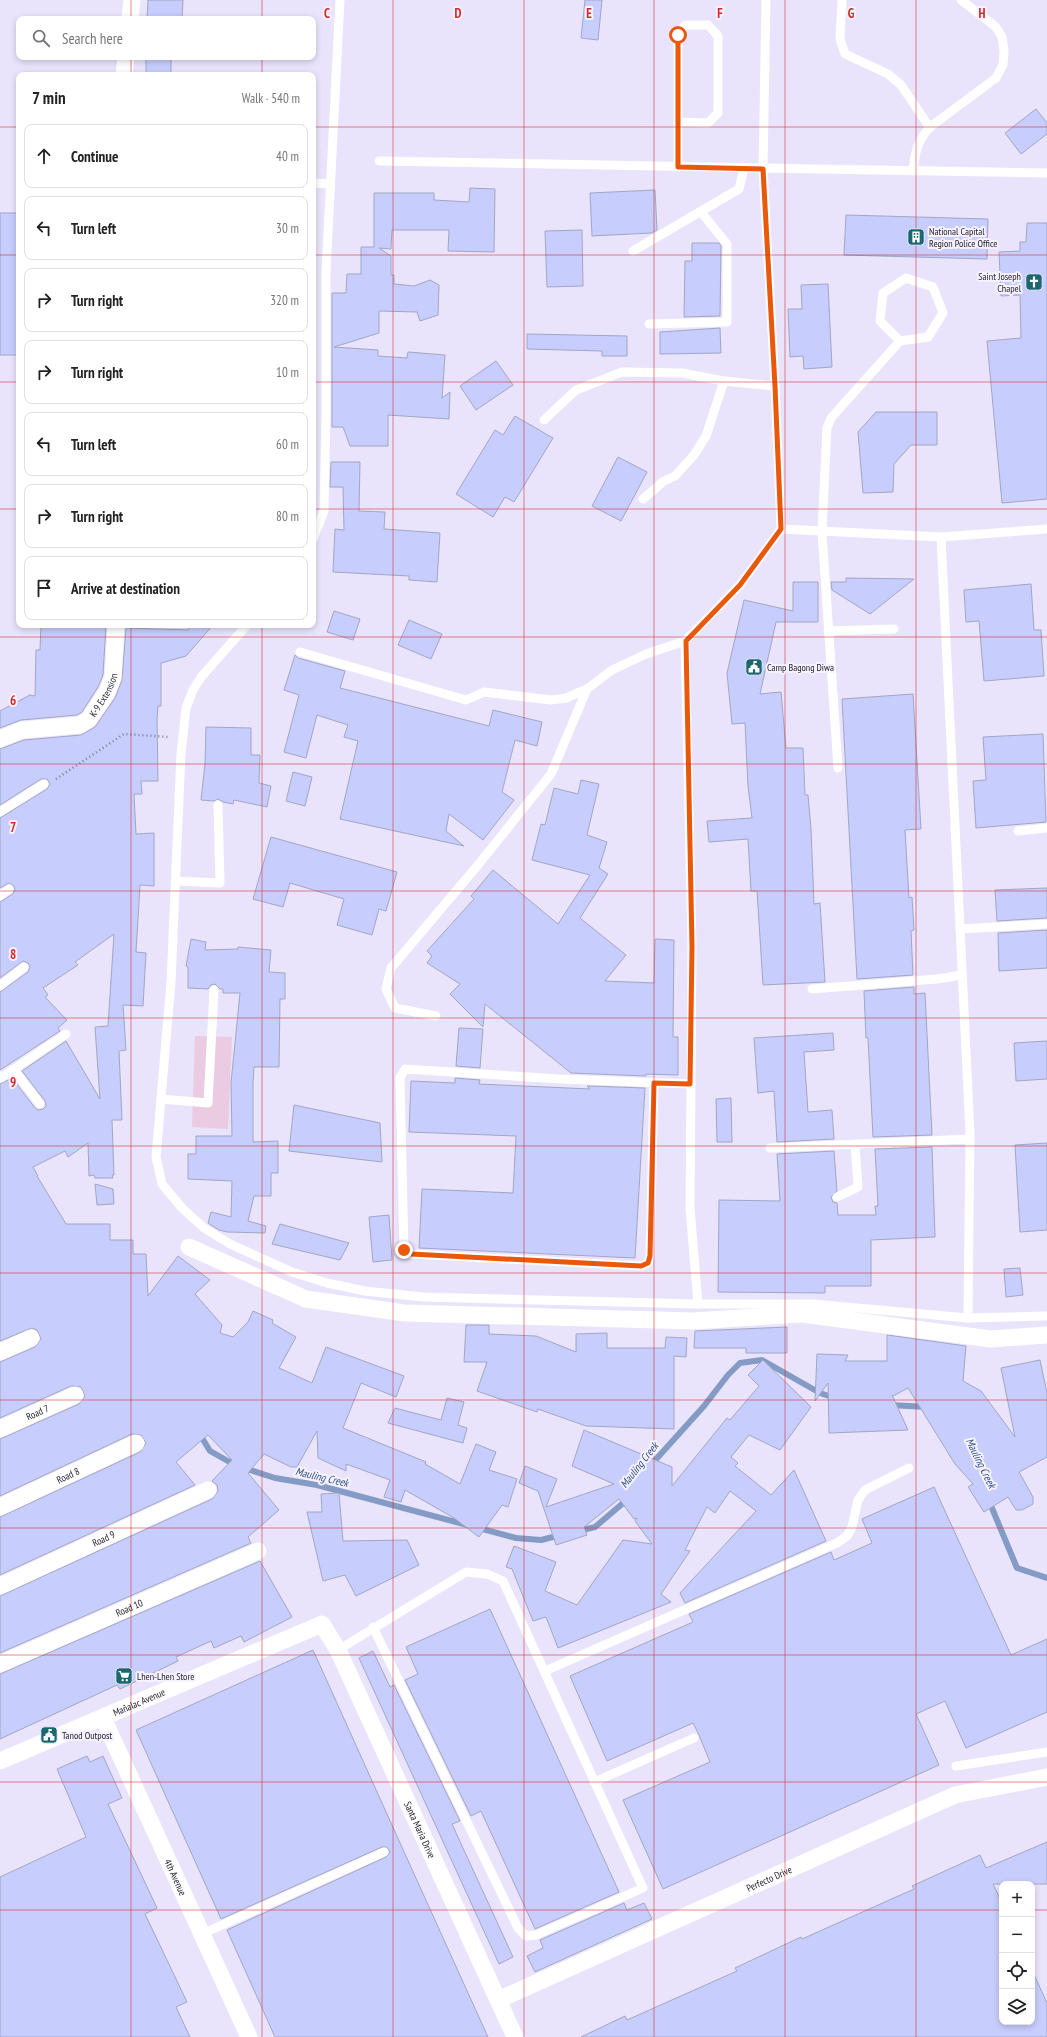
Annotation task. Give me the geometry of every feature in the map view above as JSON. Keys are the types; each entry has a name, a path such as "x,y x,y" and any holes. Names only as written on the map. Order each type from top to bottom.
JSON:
{"street":[{"path":"130,16 132,0"},
{"path":"124,72 126,60"},
{"name":"K-9 Extension","path":"0,738 22,730 80,725 89,719 107,692 113,677 116,628"},
{"path":"189,1247 306,1299 405,1313 692,1321 802,1314 992,1339 1047,1335"},
{"path":"0,1352 31,1338"},
{"name":"Road 7","path":"0,1429 75,1395"},
{"name":"Road 8","path":"0,1507 136,1443"},
{"name":"Road 9","path":"0,1586 208,1490"},
{"name":"Road 10","path":"0,1664 258,1551"},
{"name":"Santa Maria Drive","path":"322,1624 338,1650 515,2037"},
{"name":"Mañalac Avenue","path":"0,1761 322,1624"},
{"name":"4th Avenue","path":"103,1718 249,2037"},
{"name":"Perfecto Drive","path":"498,2000 956,1795 1047,1777"}],"lane":[{"path":"316,531 324,511 326,271 340,0"},
{"path":"300,652 466,700 484,692 551,700 566,698 586,689 612,670 646,654 686,641 740,585 781,529 763,169 766,0"},
{"path":"842,0 840,40 845,54 888,74 901,86 930,128"},
{"path":"913,171 915,151 921,137 930,128 996,78 1004,65 1002,38 996,27 961,0"},
{"path":"678,122 708,123 718,113 718,36 708,25 684,25 678,35 678,122 678,167"},
{"path":"379,161 1047,173"},
{"path":"633,251 739,189 744,168"},
{"path":"316,183 330,184"},
{"path":"649,324 727,322 727,244 701,212"},
{"path":"838,768 822,532 827,428 831,418 900,341 928,337 943,313 933,287 906,278 883,293 880,321 900,341"},
{"path":"544,420 576,390 622,372 682,373 724,381 775,386"},
{"path":"643,499 664,481 675,476 694,455 706,436 724,381"},
{"path":"781,529 940,537 1047,529"},
{"path":"940,537 970,1139 968,1318"},
{"path":"244,628 202,676 193,690 186,708 183,738 171,982 156,1157 162,1184 172,1198 204,1228 230,1244 292,1272 327,1283 365,1291 423,1297 698,1304 813,1304 968,1318 1047,1316"},
{"path":"828,631 894,629"},
{"path":"686,641 692,947 690,1208 698,1304"},
{"path":"436,1016 395,1008 386,989 391,968 478,865 551,774 586,689"},
{"path":"0,812 44,784"},
{"path":"176,881 220,883 218,804"},
{"path":"1018,831 1047,828"},
{"path":"0,896 9,889"},
{"path":"960,929 1047,924"},
{"path":"0,986 24,967"},
{"path":"812,989 937,979 962,975"},
{"path":"161,1099 208,1103 214,990"},
{"path":"0,1076 1,1078 14,1070 66,1034"},
{"path":"654,1083 650,1256 648,1263 641,1266 411,1254 404,1250 400,1078 405,1069 690,1084"},
{"path":"14,1070 40,1104"},
{"path":"770,1148 970,1139"},
{"path":"837,1197 858,1187 855,1144"},
{"path":"545,1671 837,1543 847,1536 852,1527 858,1500 865,1490 909,1468"},
{"path":"338,1650 373,1627 466,1572 487,1574 503,1580 643,1888 536,1934 526,1936 518,1928 373,1627"},
{"path":"594,1782 694,1738"},
{"path":"956,1766 1047,1752"},
{"path":"202,1934 384,1852"}],"path":[{"path":"44,784 47,786 124,734 183,738"}],"shaded area":[{"path":"195,1036 232,1037 228,1129 192,1127"}],"building":[{"path":"148,0 183,0 182,16 147,16"},
{"path":"585,0 602,0 598,40 581,38"},
{"path":"146,60 171,60 171,72 146,72"},
{"path":"1036,109 1047,123 1047,134 1021,154 1005,133"},
{"path":"470,188 495,189 494,252 448,251 449,230 392,230 391,249 379,248 391,256 391,275 394,275 394,284 414,286 430,280 439,285 438,315 420,321 417,312 379,311 379,333 334,347 378,350 378,356 407,358 408,352 445,355 442,398 450,392 449,419 388,415 388,446 350,446 343,427 332,427 332,293 346,293 347,274 361,274 361,247 374,247 374,193 434,193 434,200 469,202"},
{"path":"655,190 657,230 651,233 592,236 590,193"},
{"path":"0,213 16,213 16,355 0,355"},
{"name":"National Capital Region Police Office","path":"846,215 988,219 987,259 844,255"},
{"path":"1027,223 1047,223 1047,499 1002,503 987,341 1021,338 1020,295 1001,296 999,252 1020,251 1020,242 1026,242"},
{"path":"582,230 583,286 547,287 545,231"},
{"path":"692,243 719,243 721,246 720,316 684,317 685,261 692,261"},
{"path":"828,284 832,367 804,369 803,356 790,357 788,309 802,309 801,285"},
{"path":"720,328 721,353 660,354 660,332"},
{"path":"527,334 627,336 627,356 602,356 602,351 527,349"},
{"path":"496,361 513,385 476,410 460,386"},
{"path":"876,412 937,412 937,445 911,445 894,464 893,492 863,493 858,432"},
{"path":"515,416 553,438 514,502 505,497 493,517 456,494 495,430 503,435"},
{"path":"618,457 647,472 621,521 592,506"},
{"path":"331,462 360,462 359,511 385,512 384,529 440,533 437,582 409,580 409,576 333,572 335,529 344,530 343,487 330,487"},
{"path":"846,578 914,579 870,614 832,590 831,582 846,582"},
{"path":"793,582 818,582 818,622 776,622 760,694 781,692 786,748 803,748 805,795 808,795 811,829 814,904 820,903 825,982 763,985 757,891 751,891 748,839 709,842 707,821 752,818 748,786 745,723 732,724 727,673 744,600 793,611"},
{"path":"1031,584 1034,630 1041,630 1044,676 984,681 979,621 966,622 964,590"},
{"path":"334,611 360,619 353,640 327,632"},
{"path":"409,620 442,634 431,659 398,645"},
{"path":"41,628 106,628 103,675 98,687 82,712 77,715 21,720 0,728 0,711 30,695 35,696 36,650 40,650"},
{"path":"126,628 188,630 190,628 210,628 186,656 161,663 161,706 158,706 157,720 158,781 141,781 142,794 134,794 136,834 154,833 154,886 140,885 136,952 146,953 143,1006 123,1005 126,1050 119,1051 122,1120 112,1120 114,1175 112,1175 113,1178 95,1178 94,1175 89,1176 88,1143 68,1157 65,1151 33,1167 66,1224 110,1224 110,1240 133,1240 133,1254 146,1254 148,1296 178,1256 210,1280 195,1294 222,1325 220,1333 233,1337 248,1322 253,1311 273,1320 272,1323 296,1337 279,1368 312,1383 326,1347 404,1376 396,1397 361,1383 343,1428 426,1462 425,1464 460,1484 476,1444 496,1452 489,1470 517,1479 508,1507 502,1505 479,1537 454,1518 405,1490 401,1502 384,1497 390,1480 346,1464 346,1471 318,1458 317,1431 297,1467 291,1467 264,1454 248,1473 279,1510 248,1537 251,1543 0,1653 0,1596 212,1499 218,1491 217,1485 212,1481 232,1460 208,1435 176,1462 195,1485 0,1575 0,1517 140,1452 146,1443 141,1435 132,1434 0,1496 0,1439 79,1404 85,1396 81,1387 71,1386 0,1418 0,1362 35,1347 41,1339 37,1330 32,1328 0,1341 0,1084 12,1078 35,1108 38,1110 43,1109 46,1106 45,1101 22,1071 66,1041 100,1099 95,1027 108,1026 114,934 75,962 78,965 43,988 48,995 45,997 67,1020 58,1028 60,1031 0,1070 0,992 28,972 30,967 28,963 23,961 0,978 0,902 13,894 15,889 13,885 9,883 0,888 0,818 47,789 50,784 47,779 41,779 0,805 0,749 24,740 81,735 95,727 115,698 122,680"},
{"path":"295,655 298,658 345,671 340,688 489,726 493,710 542,722 537,746 515,740 502,792 514,800 483,840 449,814 446,831 464,846 340,819 358,741 344,737 348,725 317,715 306,758 284,752 299,695 284,690"},
{"path":"913,694 921,829 905,830 909,898 912,897 914,930 911,931 913,975 857,979 842,699"},
{"path":"206,727 251,728 251,755 260,755 259,783 271,786 267,807 234,800 233,804 223,802 218,799 214,801 201,800 205,764"},
{"path":"1043,734 1046,822 976,828 973,781 986,780 983,737"},
{"path":"293,772 312,777 305,806 286,801"},
{"path":"581,780 599,784 587,835 607,842 599,868 608,874 580,918 626,955 605,981 654,983 655,939 674,940 673,1037 678,1037 678,1075 646,1074 646,1076 571,1073 485,1004 483,1027 450,994 460,984 427,963 432,956 427,951 474,899 471,896 493,870 558,924 590,875 532,860 541,824 545,825 554,788 578,794"},
{"path":"271,837 397,872 386,911 379,909 372,935 337,925 344,899 290,883 283,907 253,899"},
{"path":"1047,888 1047,918 997,921 995,890"},
{"path":"1047,930 1047,968 999,971 998,933"},
{"path":"191,939 206,942 205,950 238,949 238,947 271,950 269,972 285,973 285,999 280,999 279,1067 254,1067 253,1142 278,1141 278,1173 271,1173 271,1196 254,1196 248,1221 266,1226 265,1233 227,1232 219,1230 208,1223 211,1212 231,1217 232,1181 188,1179 188,1154 196,1154 196,1136 232,1136 231,1083 240,993 223,993 223,989 220,989 215,984 211,985 208,989 188,988 188,967 186,966"},
{"path":"914,987 914,994 925,993 932,1135 873,1137 864,991"},
{"path":"459,1028 483,1029 480,1068 456,1066"},
{"path":"833,1033 834,1050 804,1052 808,1112 832,1110 834,1139 777,1142 774,1091 758,1093 754,1038"},
{"path":"1047,1041 1047,1079 1016,1081 1014,1043"},
{"path":"455,1078 480,1080 479,1084 590,1089 587,1086 645,1088 635,1258 419,1248 422,1189 513,1193 516,1136 409,1132 411,1081 455,1083"},
{"path":"731,1098 732,1142 717,1142 716,1099"},
{"path":"294,1105 380,1123 382,1162 289,1151"},
{"path":"1047,1143 1047,1230 1020,1232 1015,1145"},
{"path":"932,1147 935,1237 871,1240 871,1286 825,1286 825,1293 718,1292 719,1200 780,1201 777,1154 834,1151 837,1191 831,1197 833,1202 837,1203 838,1215 876,1215 875,1206 878,1206 875,1149"},
{"path":"95,1184 113,1189 114,1204 97,1205"},
{"path":"389,1215 392,1260 373,1262 369,1217"},
{"path":"280,1224 349,1243 340,1260 272,1244"},
{"path":"1020,1268 1023,1295 1006,1297 1004,1269"},
{"path":"466,1325 489,1325 489,1334 536,1336 576,1352 576,1334 607,1333 607,1348 665,1348 666,1337 687,1338 686,1357 674,1356 674,1429 586,1426 538,1409 537,1412 477,1391 487,1362 464,1362"},
{"path":"787,1327 787,1353 746,1353 746,1348 694,1348 695,1331"},
{"path":"887,1335 966,1346 963,1381 981,1391 1015,1437 1001,1368 1040,1360 1047,1393 1047,1457 1019,1472 1033,1497 1033,1504 1022,1510 1016,1510 1008,1497 984,1512 968,1487 973,1484 955,1464 908,1388 893,1396 892,1395 908,1430 829,1433 828,1383 815,1401 817,1354 848,1355 845,1361 887,1361"},
{"path":"763,1360 811,1407 780,1450 749,1435 731,1457 738,1463 735,1466 771,1495 794,1470 826,1541 685,1603 680,1593 756,1511 730,1491 715,1513 707,1507 685,1550 690,1551 661,1594 671,1602 558,1648 546,1617 533,1621 512,1569 506,1567 514,1546 556,1562 545,1591 577,1605 623,1540 652,1544 635,1521 637,1518 634,1519 619,1499 584,1527 587,1535 556,1545 538,1491 519,1483 525,1466 557,1479 546,1507 614,1484 572,1466 584,1430 672,1467 672,1486 727,1418 730,1420 759,1386 748,1375"},
{"path":"447,1398 464,1402 458,1425 467,1428 463,1443 388,1423 395,1408 441,1420"},
{"path":"934,1487 1011,1655 1047,1639 1047,1712 966,1748 945,1701 916,1714 939,1765 663,1889 623,1800 710,1762 699,1735 693,1723 607,1761 570,1676 693,1622 689,1614 831,1552 834,1560 872,1543 862,1519"},
{"path":"339,1493 343,1541 407,1540 419,1565 356,1596 345,1575 323,1581 307,1512 322,1512 321,1494"},
{"path":"260,1561 292,1617 244,1642 241,1636 214,1648 211,1641 176,1657 178,1661 120,1689 117,1685 0,1739 0,1674"},
{"path":"490,1609 619,1892 535,1929 481,1811 471,1816 405,1680 418,1674 406,1647"},
{"path":"313,1650 488,2037 275,2037 227,1930 386,1857 390,1852 387,1847 382,1847 221,1919 136,1730"},
{"path":"373,1651 390,1687 394,1685 460,1821 452,1824 513,1957 499,1964 359,1658"},
{"path":"87,1756 90,1762 103,1756 122,1798 108,1804 157,1908 145,1914 187,2002 176,2007 190,2037 0,2037 0,1877 86,1837 57,1769"},
{"path":"1047,1842 1047,1884 1035,1884 1035,1881 999,1881 999,1884 993,1884 999,1897 999,2025 1035,2025 1035,1977 1047,2003 1047,2037 581,2037 625,2016 627,2020 737,1971 735,1968 801,1937 802,1939 914,1889 912,1886 980,1855 986,1868"},
{"path":"624,1903 627,1910 644,1903 652,1919 535,1972 527,1956 543,1948 540,1940"}],"waterway":[{"name":"Mauling Creek","path":"650,1466 740,1363 762,1360 820,1393 835,1398"},
{"name":"Mauling Creek","path":"889,1405 928,1407"},
{"name":"Mauling Creek","path":"199,1433 210,1451 235,1465"},
{"name":"Mauling Creek","path":"244,1468 275,1478 317,1485 516,1538 541,1540 561,1535"},
{"name":"Mauling Creek","path":"578,1531 595,1527 622,1504 627,1497"},
{"name":"Mauling Creek","path":"989,1501 1017,1568 1047,1578"}],"place":[{"name":"National Capital Region Police Office","path":"916,237"},
{"name":"Saint Joseph Chapel","path":"1034,282"},
{"name":"Camp Bagong Diwa","path":"754,667"},
{"name":"Lhen-Lhen Store","path":"124,1676"},
{"name":"Tanod Outpost","path":"49,1735"}],"route":[{"path":"404,1250 411,1254 641,1266 648,1263 650,1256 654,1083 676,1085 690,1084 692,947 686,641 740,585 781,529 763,169 678,167 678,35"}]}
